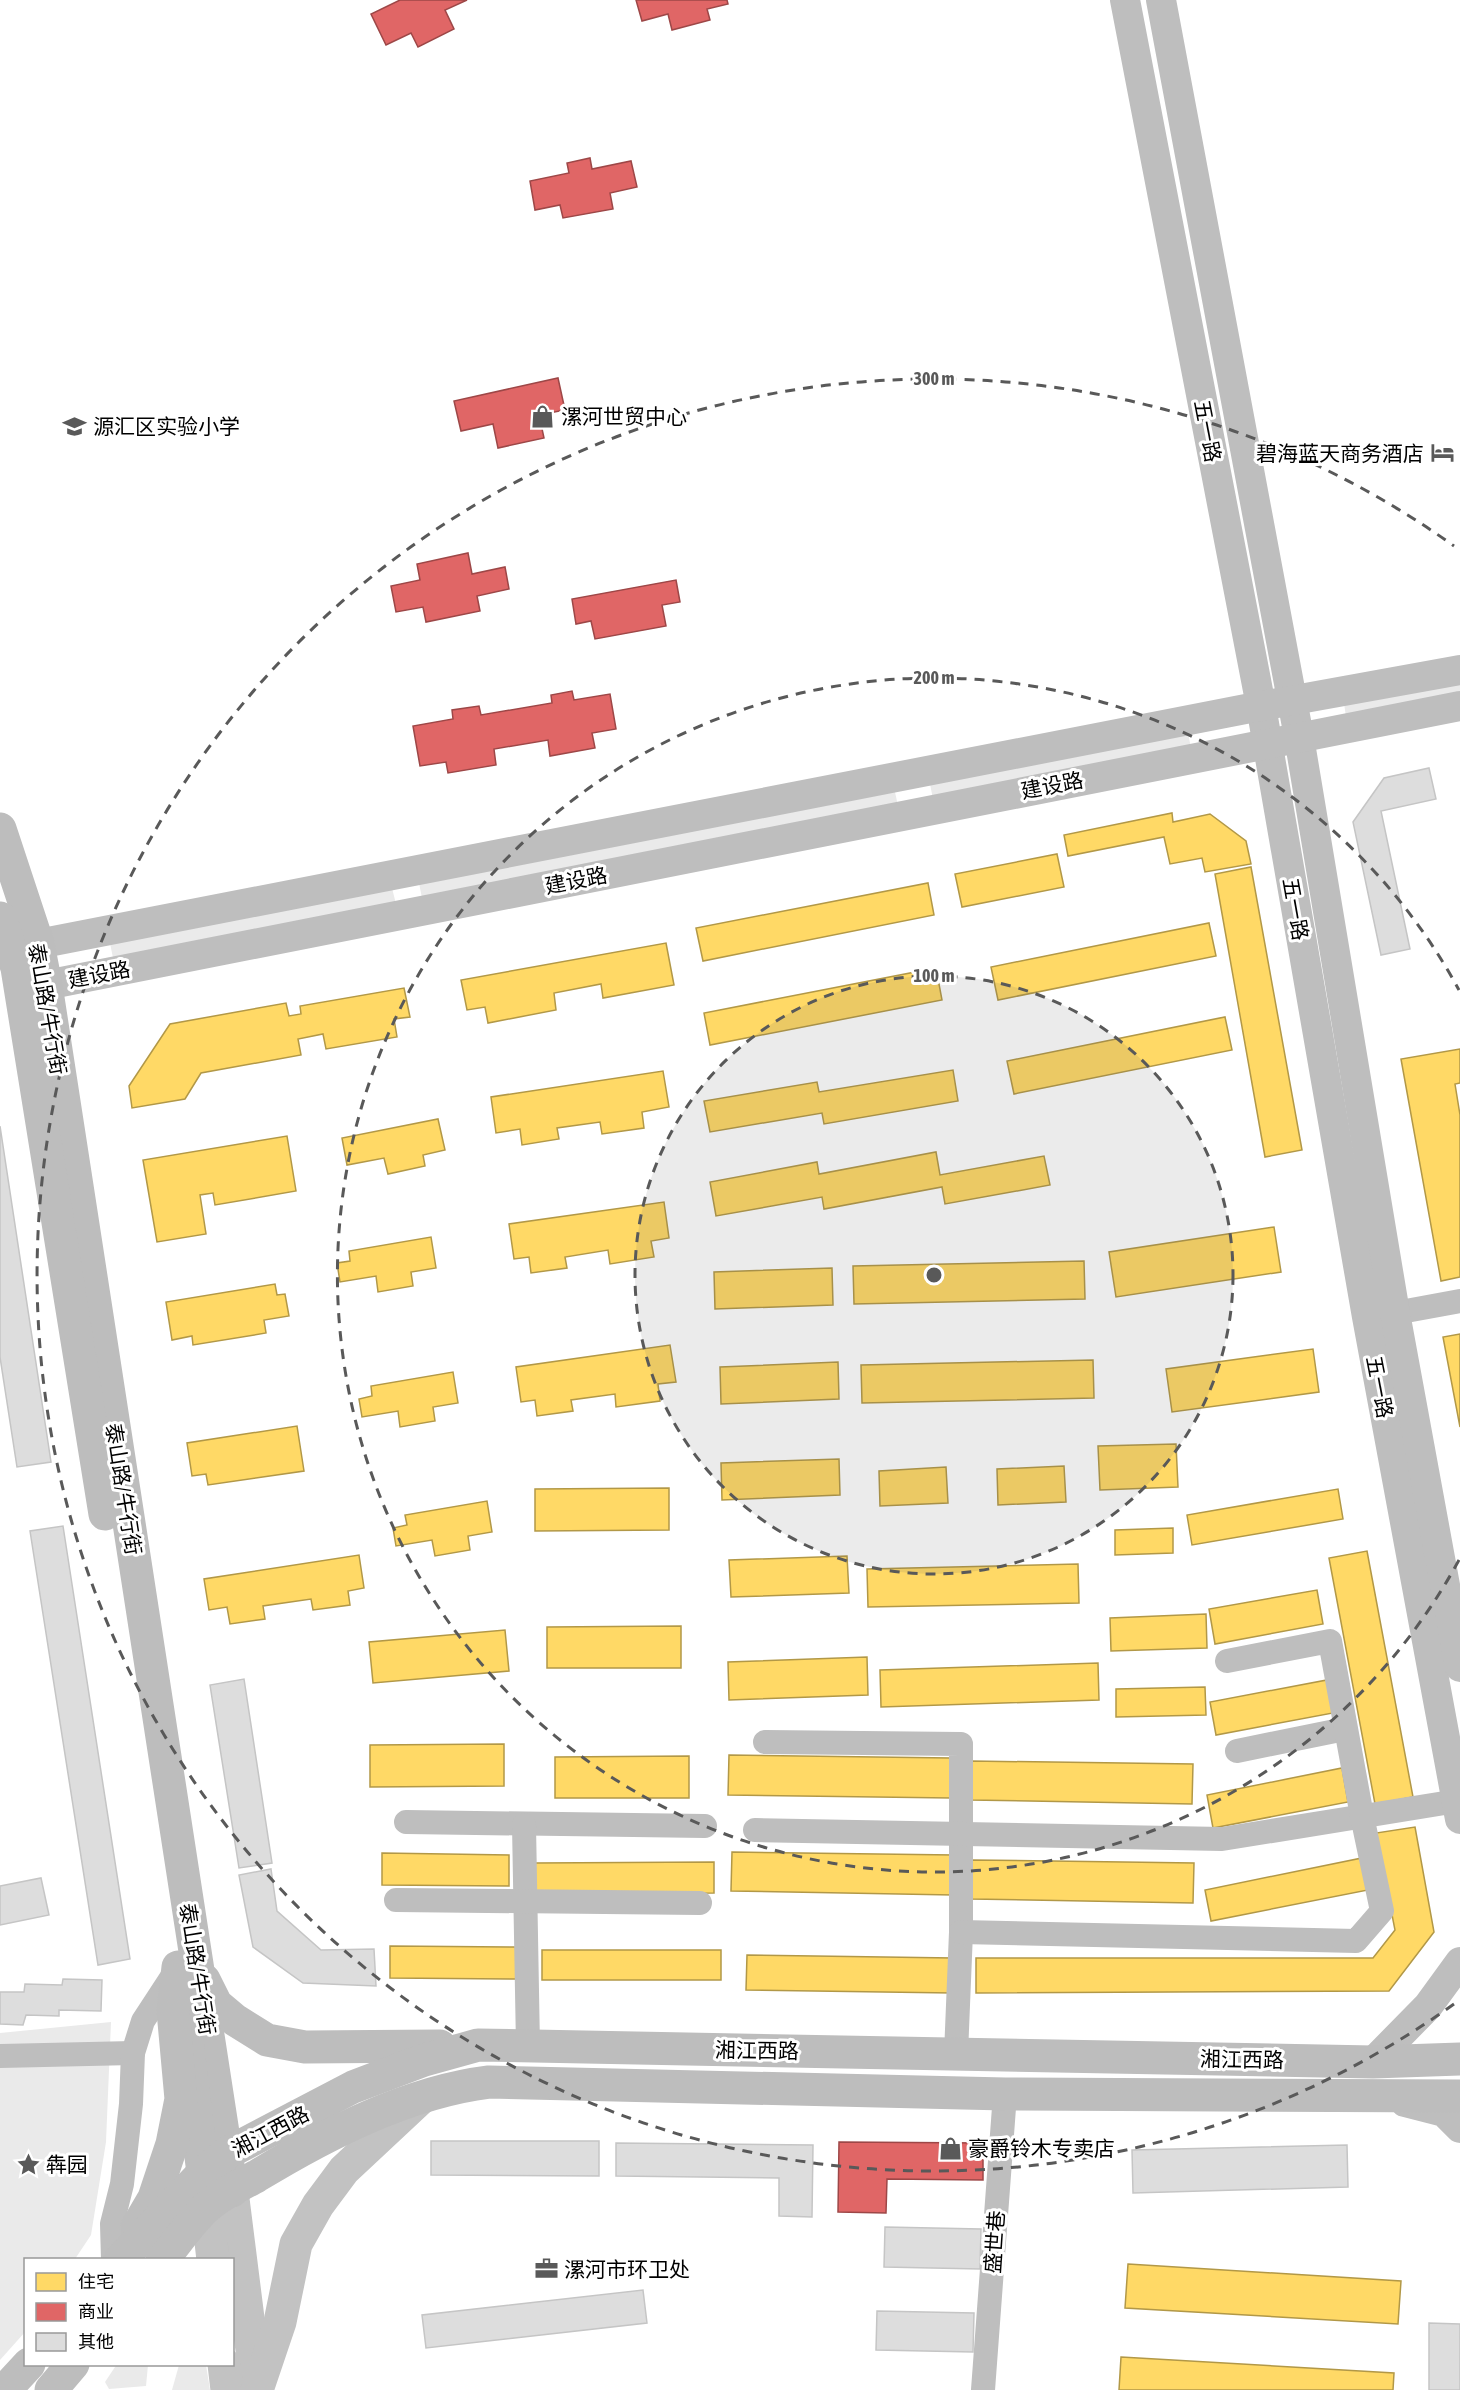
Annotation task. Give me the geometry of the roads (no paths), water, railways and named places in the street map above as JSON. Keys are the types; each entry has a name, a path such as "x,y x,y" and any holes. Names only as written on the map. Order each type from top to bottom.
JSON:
{"main road":[{"name":"泰山路/牛行街","path":"0,829 38,944 46,985 188,1967 219,2199"},
{"name":"泰山路/牛行街","path":"0,918 17,968 188,1967"},
{"path":"188,1967 216,2004 235,2020 267,2040 305,2046 478,2045"},
{"path":"120,2258 154,2198 172,2144 181,2099 173,2011 188,1967"},
{"name":"湘江西路","path":"120,2258 215,2163 353,2087 424,2060 478,2045 1373,2062 1460,2059"},
{"name":"湘江西路","path":"163,2258 219,2199 307,2146 349,2126 455,2086 489,2082 1005,2094 1460,2096"},
{"path":"257,2390 280,2322 296,2244 307,2224 344,2170 422,2098"},
{"path":"213,2258 219,2199"},
{"path":"219,2199 231,2258"},
{"path":"234,2274 257,2390"},
{"path":"5,2390 27,2366"},
{"path":"51,2390 71,2366"},
{"path":"224,2366 227,2390"}],"street":[{"name":"五一路","path":"1125,0 1267,743 1381,1315 1460,1667"},
{"name":"五一路","path":"1161,0 1299,737 1381,1315 1459,1810"},
{"name":"建设路","path":"38,944 1261,706 1460,670"},
{"name":"建设路","path":"17,968 46,985 1460,706"},
{"path":"908,775 916,812"},
{"path":"404,873 412,912"},
{"path":"17,968 38,944"},
{"path":"1381,1315 1460,1301"},
{"path":"961,1932 1356,1941 1382,1911 1345,1729 1330,1641 1227,1661"},
{"path":"1237,1751 1345,1729"},
{"path":"765,1742 961,1744 961,1932 956,2054"},
{"path":"754,1830 1222,1839 1362,1816 1459,1810"},
{"path":"406,1822 705,1826"},
{"path":"524,1825 528,2046"},
{"path":"396,1900 700,1903"},
{"path":"1373,2062 1428,2006 1460,1962"},
{"path":"113,2258 112,2224 122,2184 131,2104 133,2053 143,2021 188,1967"},
{"path":"0,2056 133,2053"},
{"name":"盛世巷","path":"983,2390 1005,2094"},
{"path":"1388,2097 1444,2112 1460,2128"}],"place":[{"name":"漯河世贸中心","path":"543,416"},
{"name":"源汇区实验小学","path":"75,426"},
{"name":"碧海蓝天商务酒店","path":"1442,453"},
{"name":"豪爵铃木专卖店","path":"950,2148"},
{"name":"犇园","path":"28,2164"},
{"name":"漯河市环卫处","path":"546,2269"}]}
